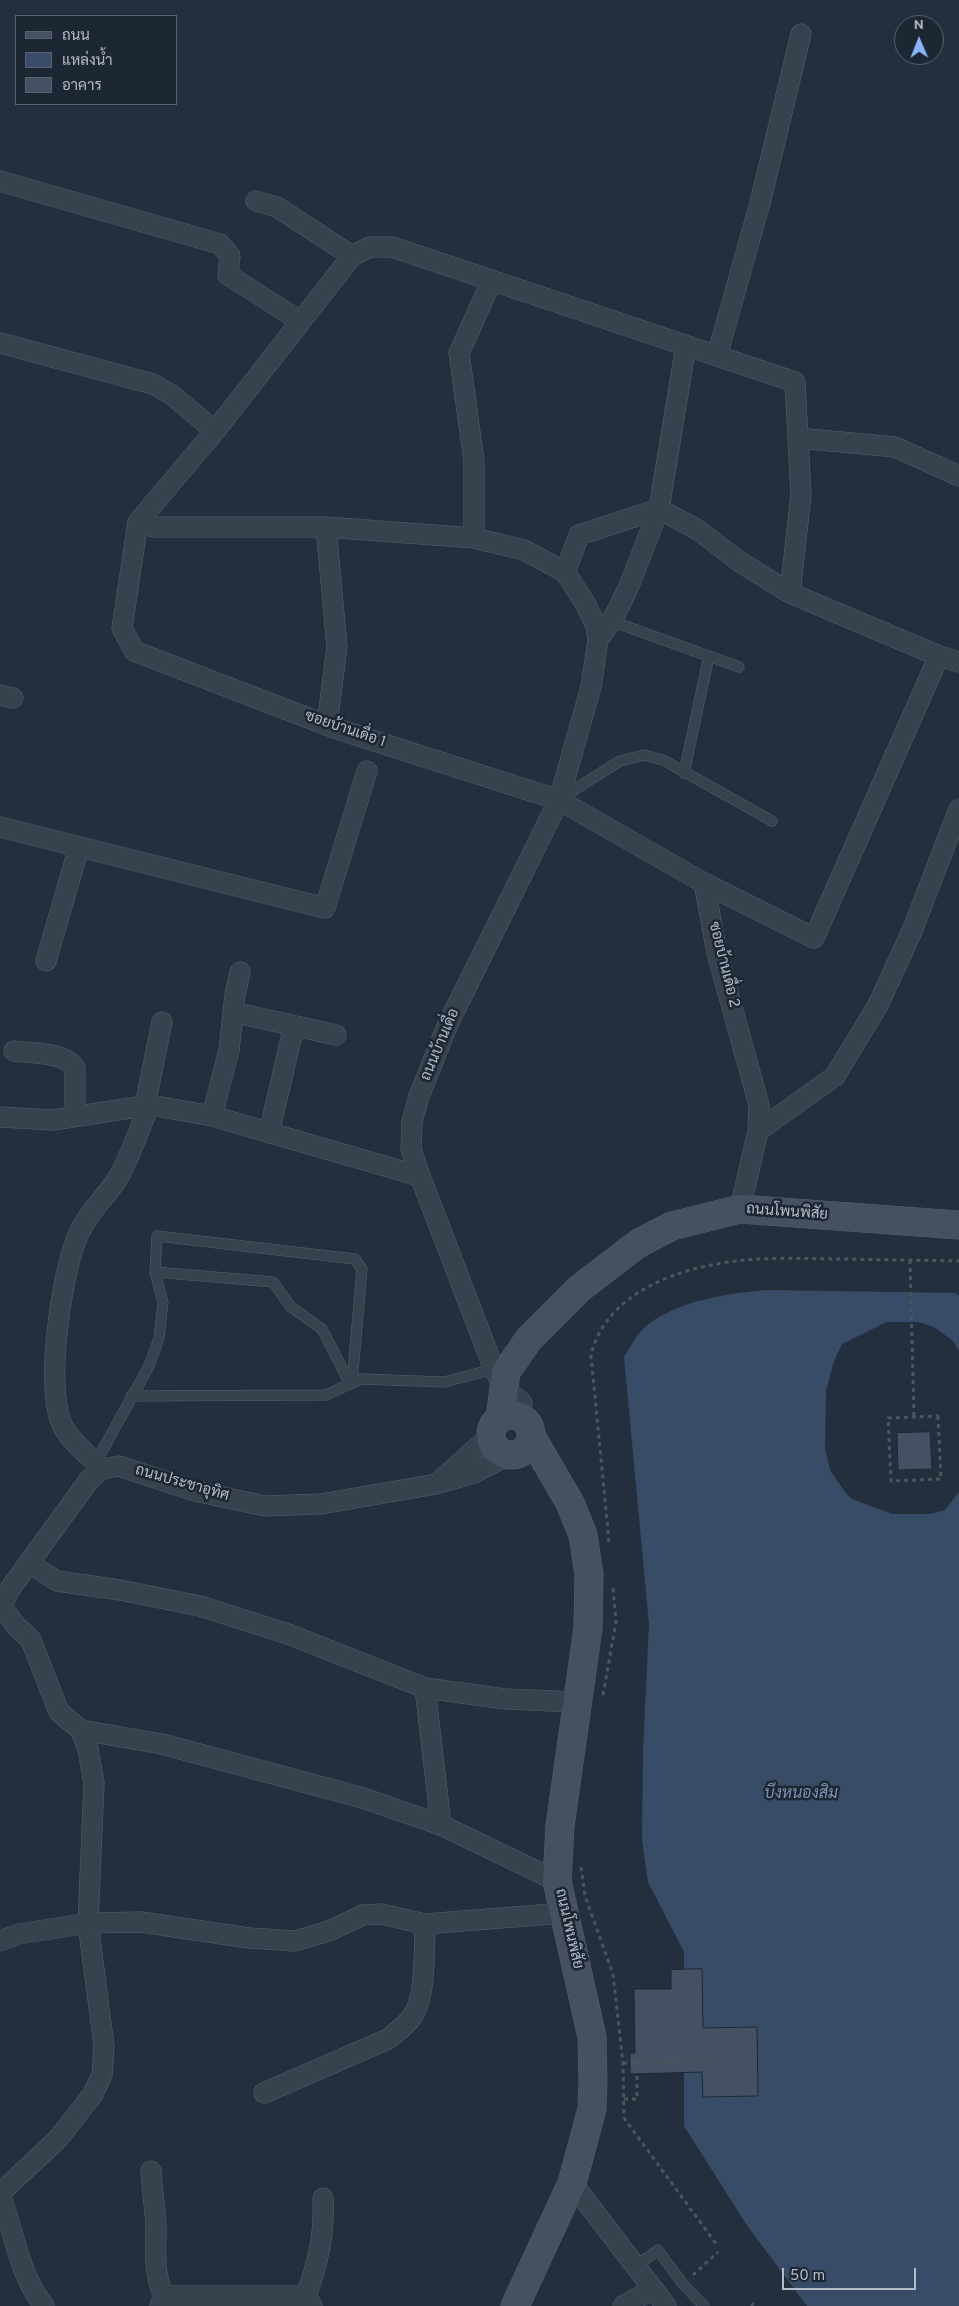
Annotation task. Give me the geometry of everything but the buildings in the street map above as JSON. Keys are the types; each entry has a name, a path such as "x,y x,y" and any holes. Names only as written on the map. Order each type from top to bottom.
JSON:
{"street":[{"path":"717,356 760,202 801,34"},
{"path":"0,181 220,244 230,256 228,275 300,321"},
{"path":"256,201 277,207 352,256"},
{"path":"598,640 596,626 585,603 565,572 524,550 474,538 326,527 154,527 138,522 215,431 352,256 370,247 392,248 795,382 801,495 790,593"},
{"path":"474,538 474,461 459,353 492,280"},
{"path":"0,343 153,384 172,395 215,431"},
{"path":"598,640 611,621 629,586 659,509 686,345"},
{"path":"798,438 894,447 959,476"},
{"path":"565,572 579,535 659,509 698,530 740,562 790,593 940,656 959,662"},
{"name":"ซอยบ้านเดื่อ 1","path":"138,522 122,628 134,651 327,725 558,800"},
{"path":"326,527 337,647 327,725"},
{"name":"ถนนบ้านเดื่อ","path":"511,1413 419,1176 411,1149 412,1122 419,1096 448,1024 558,800 591,687 598,640"},
{"path":"558,800 704,883 814,938 940,656"},
{"path":"0,827 325,908 367,771"},
{"path":"758,1131 835,1076 881,997 912,931 959,809"},
{"path":"46,961 80,847"},
{"name":"ซอยบ้านเดื่อ 2","path":"704,883 717,953 756,1091 758,1131 740,1210"},
{"path":"212,1116 230,1050 234,996 240,972"},
{"path":"246,1015 336,1035"},
{"path":"162,1022 147,1105 117,1178 86,1217 75,1242 63,1293 54,1368 58,1413 66,1431 99,1466 3,1598 16,1626 31,1640 59,1712 82,1730 172,1747 363,1798 441,1824 557,1881"},
{"path":"269,1133 294,1026"},
{"path":"14,1051 60,1058 72,1064 75,1068 75,1116"},
{"path":"0,1117 53,1120 147,1105 212,1116 419,1176"},
{"name":"ถนนโพนพิสัย","path":"515,2306 572,2184 592,2109 593,2055 592,2037 557,1881 560,1826 590,1700 588,1574 583,1535 560,1484 511,1413 529,1339 580,1288 639,1243 672,1226 740,1210 959,1225"},
{"path":"436,1484 511,1413"},
{"name":"ถนนประชาอุทิศ","path":"99,1466 119,1466 195,1491 265,1506 321,1504 436,1484 474,1473 511,1413"},
{"path":"29,1563 57,1581 120,1590 209,1608 288,1634 425,1688 505,1699 590,1700"},
{"path":"425,1688 441,1824"},
{"path":"44,2306 36,2295 21,2265 10,2220 0,2194 58,2139 93,2094 102,2075 104,2046 88,1923 94,1784 88,1749 82,1730"},
{"path":"0,1941 19,1934 88,1923 141,1922 249,1938 295,1941 329,1931 363,1915 381,1914 425,1924 564,1913"},
{"path":"264,2093 388,2038 404,2028 415,2013 420,1994 425,1924"},
{"path":"151,2171 156,2225 157,2282 162,2301 309,2301 322,2244 323,2198"},
{"path":"572,2184 666,2306"},
{"path":"623,2306 653,2289"}],"lane":[{"path":"611,621 739,667"},
{"path":"684,772 709,656"},
{"path":"558,800 620,761 644,755 663,760 772,821"},
{"path":"99,1466 131,1396 149,1366 159,1338 163,1303 155,1272 157,1236 355,1259 362,1269 351,1384"},
{"path":"155,1272 273,1282 291,1307 322,1329 351,1384"},
{"path":"131,1396 326,1395 351,1384 372,1378 444,1382 511,1413"},
{"path":"636,2266 658,2250 683,2284 704,2306"}],"path":[{"path":"609,1543 591,1355 594,1344 617,1308 630,1297 663,1280 708,1266 744,1260 959,1261"},
{"path":"910,1260 914,1417"},
{"path":"938,1416 941,1479 891,1481 888,1418 914,1417 938,1416"},
{"path":"590,1700 616,1622 612,1582"},
{"path":"581,1860 585,1896 613,1974 623,2063 624,2118 717,2245"},
{"path":"623,2063 716,2062"},
{"path":"624,2099 637,2099 637,2063"},
{"path":"683,2284 718,2252"},
{"path":"751,2306 755,2302"}],"water":[{"name":"บึงหนองสิม","path":"768,1290 955,1293 959,1296 959,1351 953,1341 934,1327 919,1322 887,1322 842,1344 834,1361 826,1391 825,1449 830,1470 852,1499 892,1514 931,1514 945,1510 959,1492 959,2306 807,2306 746,2224 684,2126 684,1952 648,1882 642,1839 643,1752 649,1624 624,1357 642,1330 663,1315 706,1299"}]}
